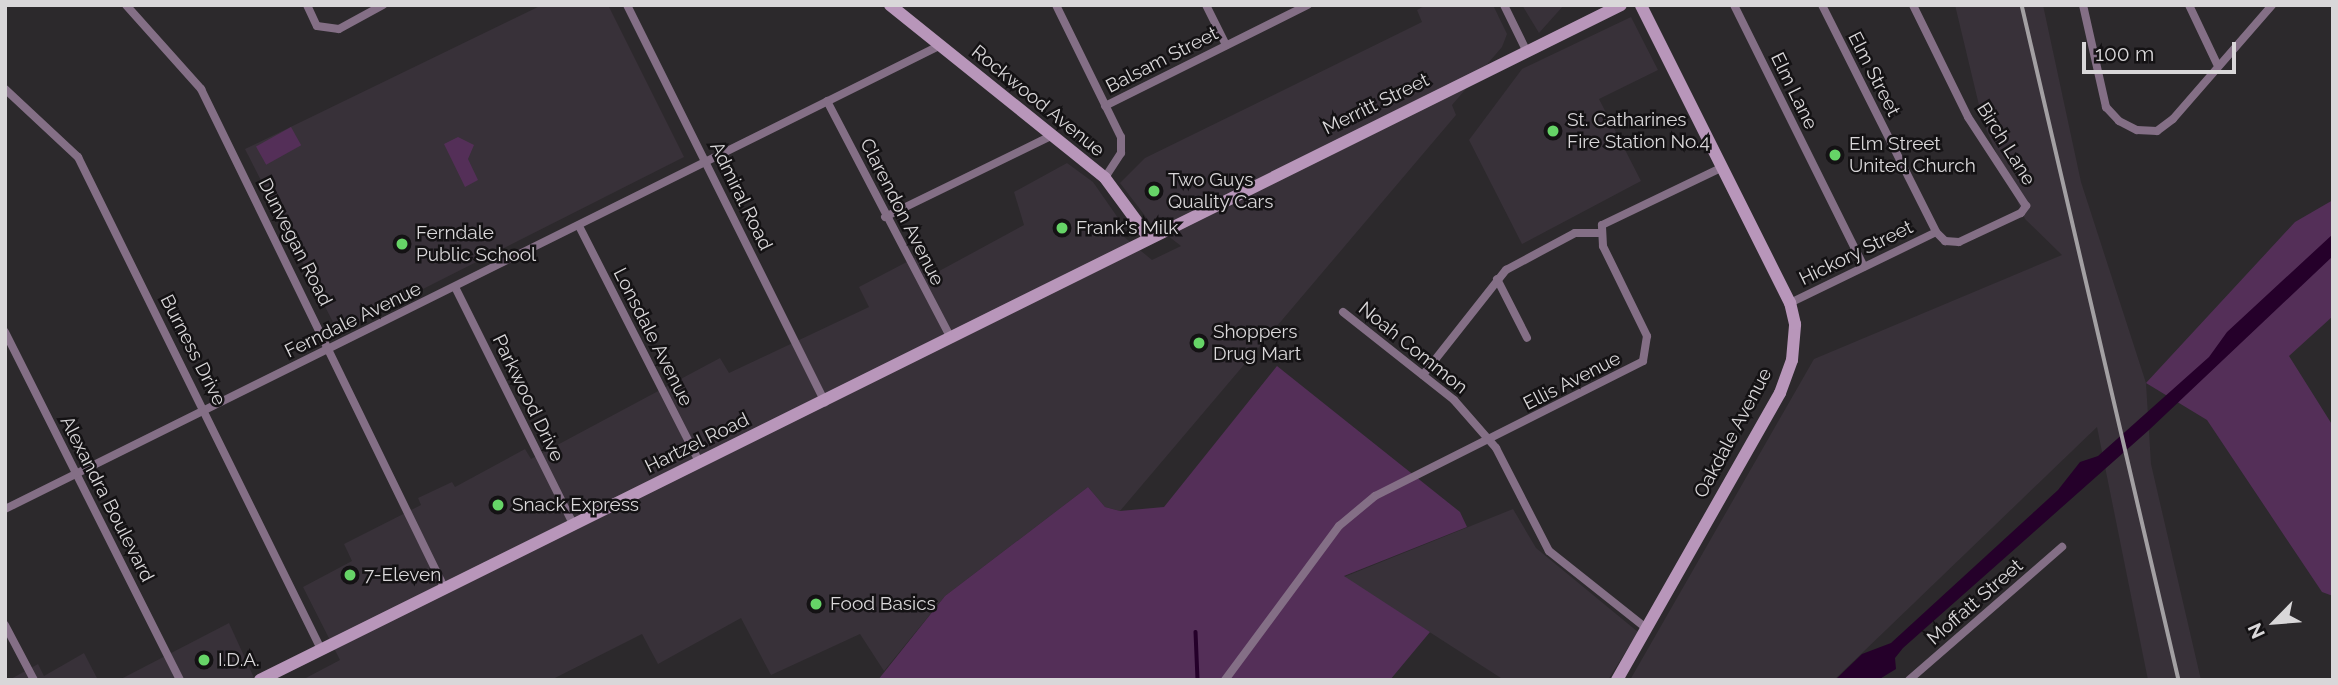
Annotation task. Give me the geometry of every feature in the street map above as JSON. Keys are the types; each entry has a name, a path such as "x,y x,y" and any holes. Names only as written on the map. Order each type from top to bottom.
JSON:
{"street":[{"name":"Dunvegan Road","path":"126,5 201,89 330,348 444,587"},
{"path":"307,5 317,26 339,29 383,5"},
{"name":"Admiral Road","path":"626,5 825,402"},
{"name":"Rockwood Avenue","path":"890,5 1049,137 1105,178 1149,238"},
{"path":"1056,5 1121,145 1114,167 1105,178"},
{"path":"1206,5 1226,45"},
{"name":"Balsam Street","path":"1105,106 1308,5"},
{"path":"1504,5 1526,50"},
{"name":"Merritt Street","path":"1149,238 1621,5"},
{"name":"Oakdale Avenue","path":"1617,680 1788,376 1795,324 1790,303 1641,5"},
{"name":"Elm Lane","path":"1734,5 1864,267"},
{"name":"Elm Street","path":"1822,5 1936,232"},
{"name":"Birch Lane","path":"1913,5 1968,117 2026,206 2021,213 1959,242 1945,242 1936,232"},
{"path":"2083,5 2106,107 2119,121 2137,130 2157,131 2173,120 2217,64 2272,5"},
{"path":"2189,5 2217,64"},
{"name":"Ferndale Avenue","path":"5,509 939,46"},
{"name":"Burness Drive","path":"5,89 78,157 321,649"},
{"name":"Clarendon Avenue","path":"828,102 885,217 950,337"},
{"path":"885,217 1049,137"},
{"path":"1423,375 1506,270 1575,233 1600,233 1616,216 1721,168"},
{"name":"Lonsdale Avenue","path":"579,226 700,463"},
{"name":"Hickory Street","path":"1790,303 1936,232"},
{"name":"Ellis Avenue","path":"1489,441 1629,369 1647,354 1647,336 1600,233"},
{"name":"Hartzel Road","path":"260,680 444,587 825,402 1149,238"},
{"path":"1497,279 1527,338"},
{"name":"Parkwood Drive","path":"455,287 573,524"},
{"name":"Noah Common","path":"1343,312 1454,400 1489,441 1549,551 1646,628"},
{"name":"Alexandra Boulevard","path":"5,332 180,680"},
{"path":"1225,680 1339,526 1375,496 1489,441"},
{"name":"Moffatt Street","path":"1909,680 2062,547"},
{"path":"5,625 34,680"}],"shaded area":[{"name":"Ferndale Public School","path":"542,5 608,5 684,157 338,332 245,149"},
{"path":"1426,5 1493,5 1507,34 1502,47 1452,105 1456,115 1120,511 1105,507 1088,487 945,596 884,671 860,634 771,675 741,618 658,664 642,634 551,680 302,680 340,660 303,587 352,561 344,544 421,505 418,498 452,482 455,487 525,449 531,459 720,358 729,373 869,307 859,287 920,255 930,276 1024,225 1014,192 1067,163 1093,182 1125,228 1123,236 1152,260 1181,246 1149,221 1120,183 1145,158 1422,22 1417,10"},
{"path":"1522,5 1564,5 1539,33"},
{"path":"1955,5 2043,5 2081,182 2146,383 2151,464 2201,680 2148,680 2097,427 1834,680 1630,680 1814,359 2062,255 2025,219 1983,122"},
{"path":"1631,17 1658,70 1599,99 1641,181 1522,244 1469,140 1522,69"},
{"path":"291,127 301,145 266,165 256,146"},
{"path":"458,137 474,145 468,159 478,180 465,187 444,144"},
{"path":"2333,200 2333,316 2289,356 2333,426 2333,596 2322,592 2207,420 2146,383 2295,222"},
{"path":"2333,234 2333,256 2149,430 1903,648 1895,658 1896,669 1878,680 1835,680 1862,654 1891,643 2058,490 2080,462 2098,456 2209,357 2227,332"},
{"path":"1277,366 1460,512 1467,527 1344,576 1430,632 1390,680 878,680 945,596 1088,487 1105,507 1120,511 1164,507"},
{"path":"1513,509 1536,548 1638,632 1608,680 1504,680 1344,577"},
{"path":"229,623 255,680 119,680"},
{"path":"84,653 98,680 9,680 38,664 44,676"}],"waterway":[{"path":"1196,632 1198,680"}],"railway":[{"path":"2022,5 2179,680"}],"place":[{"name":"St. Catharines Fire Station No.4","path":"1553,131"},
{"name":"Elm Street United Church","path":"1835,155"},
{"name":"Two Guys Quality Cars","path":"1154,191"},
{"name":"Frank's Milk","path":"1062,228"},
{"name":"Ferndale Public School","path":"402,244"},
{"name":"Shoppers Drug Mart","path":"1199,343"},
{"name":"Snack Express","path":"498,505"},
{"name":"7-Eleven","path":"350,575"},
{"name":"Food Basics","path":"816,604"},
{"name":"I.D.A.","path":"204,660"}]}
